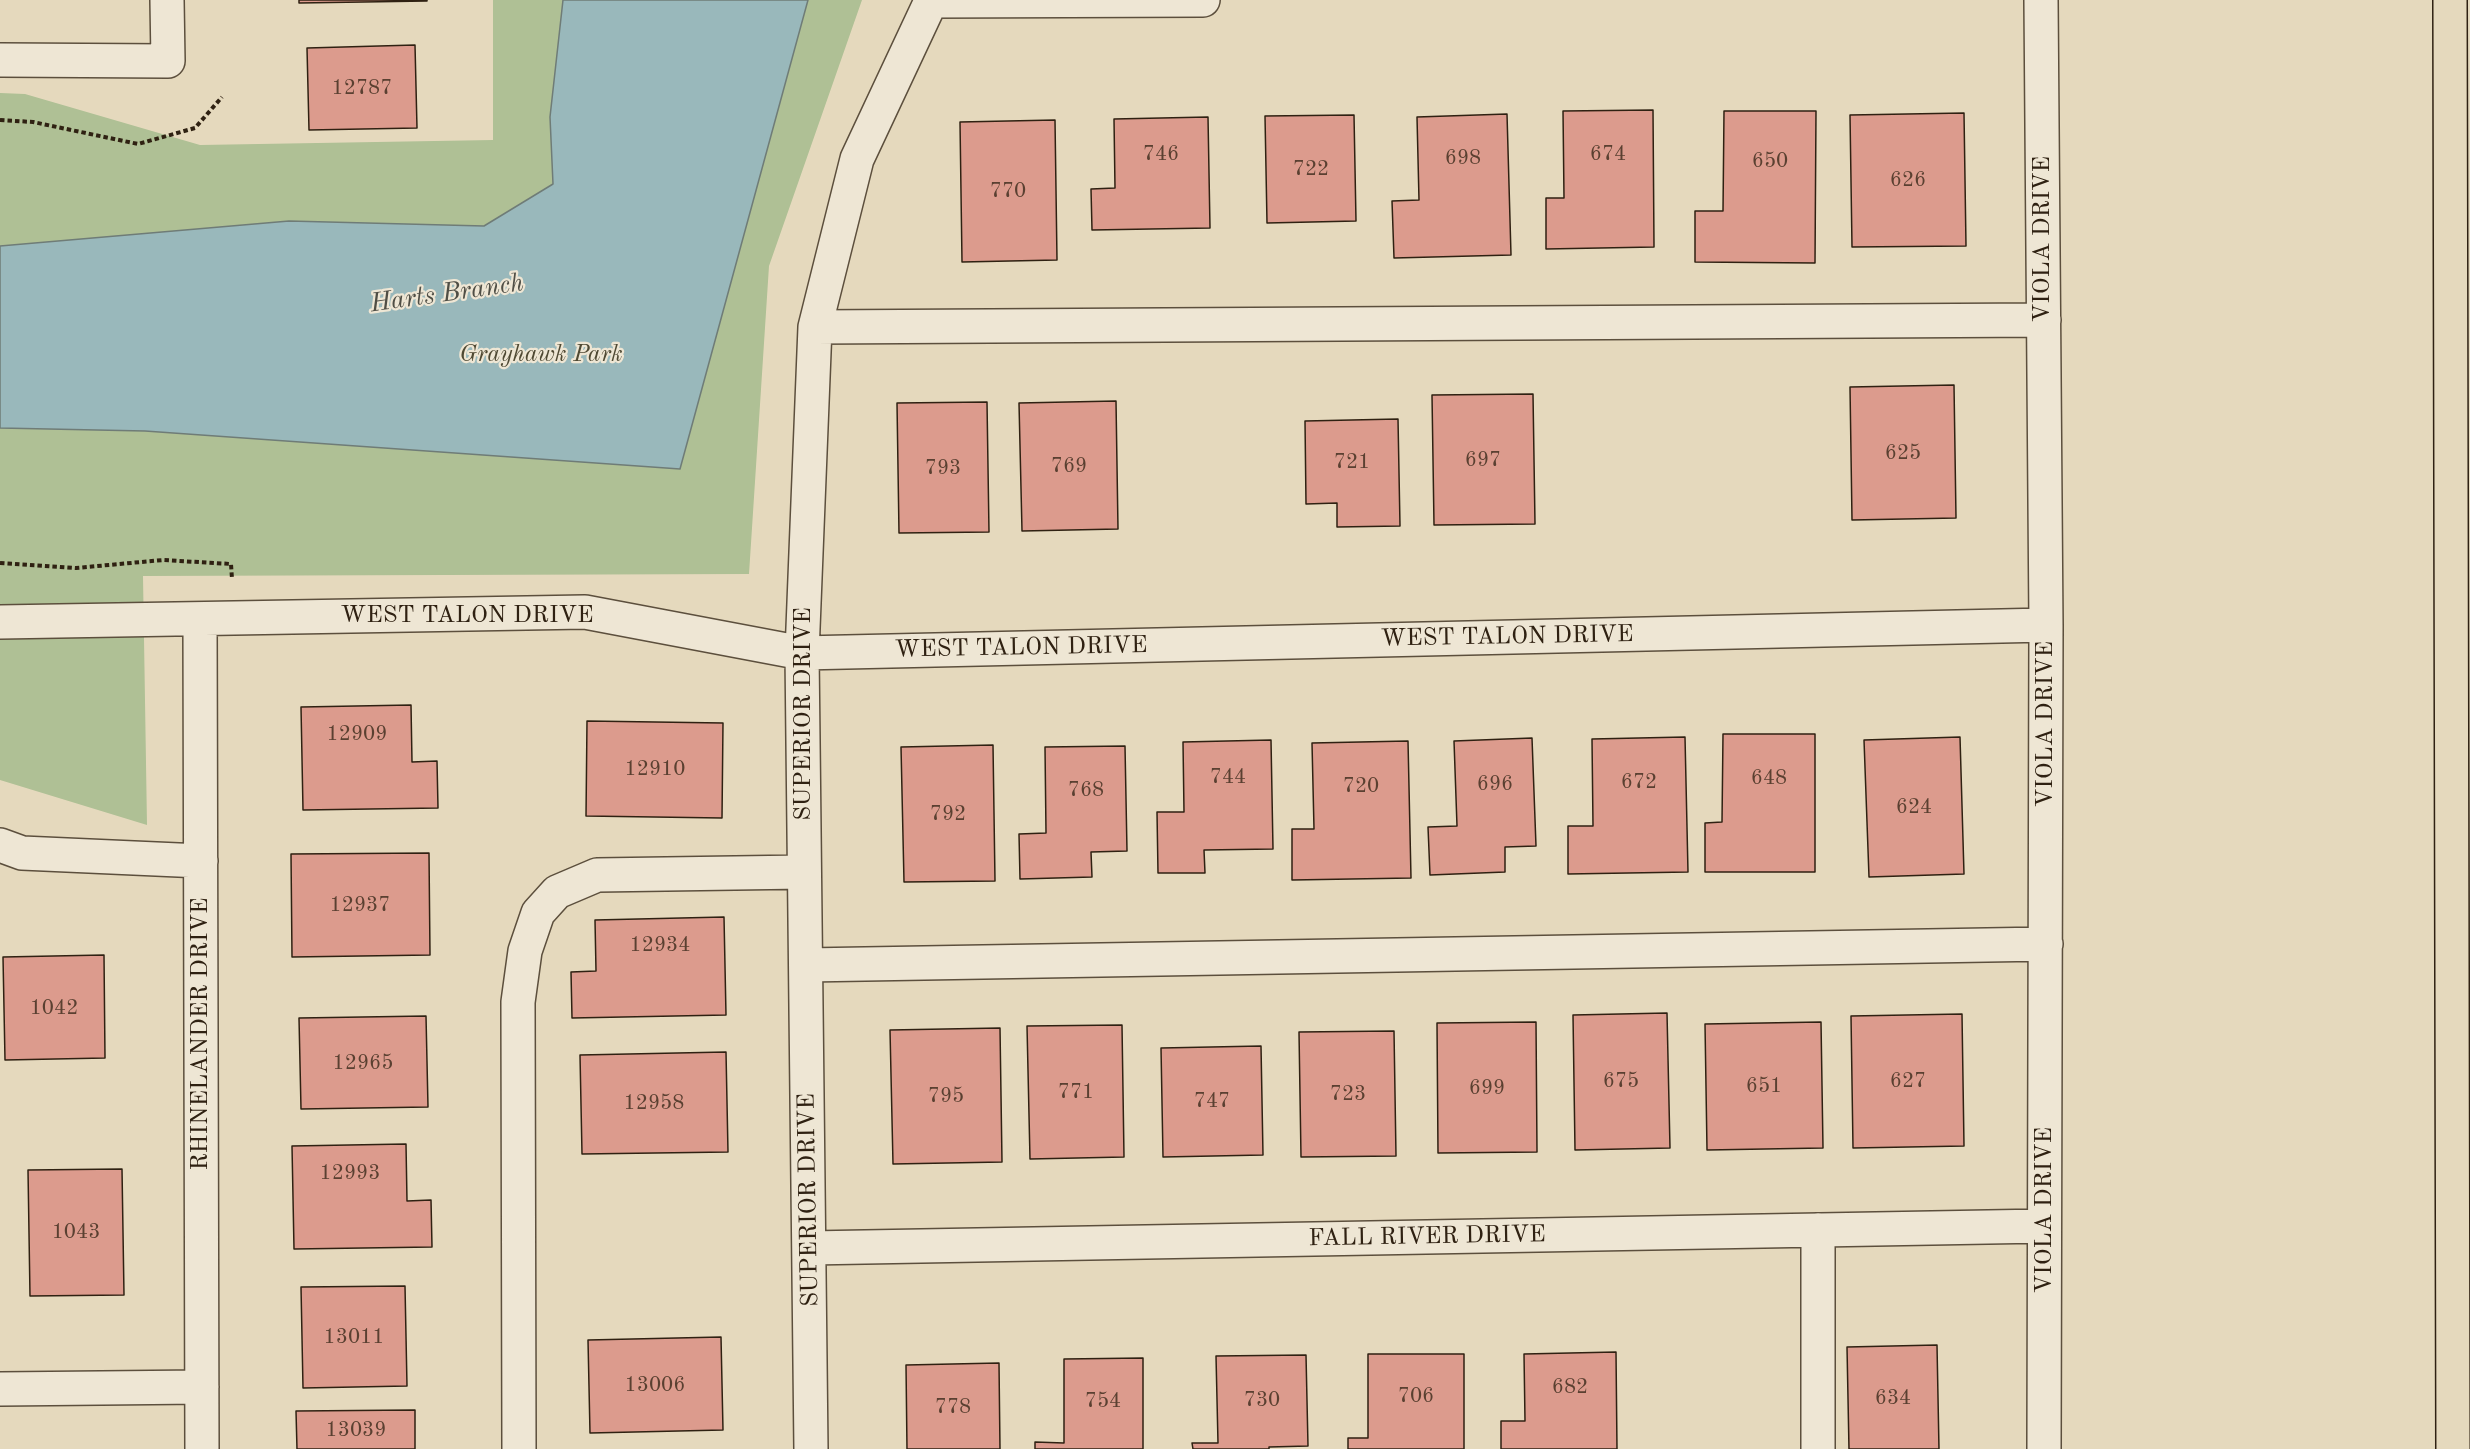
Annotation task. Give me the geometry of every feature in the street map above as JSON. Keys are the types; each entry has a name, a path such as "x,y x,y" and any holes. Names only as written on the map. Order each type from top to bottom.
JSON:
{"main road":[{"path":"2450,0 2453,1449"}],"street":[{"path":"0,60 168,61 167,0"},
{"path":"931,1 1203,0"},
{"name":"VIOLA DRIVE","path":"2041,0 2046,625 2044,1449"},
{"name":"SUPERIOR DRIVE","path":"812,1449 802,653 815,327 857,159 931,1"},
{"path":"815,327 2044,320"},
{"name":"WEST TALON DRIVE","path":"0,622 585,612 802,653 2046,625"},
{"name":"RHINELANDER DRIVE","path":"200,619 202,1449"},
{"path":"0,845 22,853 201,861"},
{"path":"519,1449 519,1002 525,951 538,913 557,892 597,875 804,872"},
{"path":"806,964 2046,944"},
{"name":"FALL RIVER DRIVE","path":"809,1248 2044,1226"},
{"path":"1818,1230 1818,1449"},
{"path":"0,1389 202,1387"}],"path":[{"path":"0,120 33,122 138,144 195,128 222,97"},
{"path":"0,562 76,568 163,560 231,564 233,618"}],"green space":[{"name":"Grayhawk Park","path":"493,0 862,0 769,266 749,574 143,576 147,825 0,780 0,93 25,94 200,145 493,140"}],"water":[{"name":"Harts Branch","path":"563,0 808,0 680,469 145,431 0,428 0,246 289,221 484,226 553,184 550,117"}],"building":[{"path":"299,0 427,0 427,1 299,3"},
{"path":"415,45 417,128 309,130 307,48"},
{"path":"1653,110 1654,247 1546,249 1546,198 1564,198 1563,111"},
{"path":"1724,111 1816,111 1815,263 1695,262 1695,211 1723,211"},
{"path":"1964,113 1966,246 1852,247 1850,115"},
{"path":"1507,114 1511,255 1394,258 1392,201 1419,200 1417,117"},
{"path":"1354,115 1356,221 1267,223 1265,116"},
{"path":"1208,117 1210,228 1092,230 1091,189 1115,188 1114,119"},
{"path":"1055,120 1057,260 962,262 960,122"},
{"path":"1954,385 1956,518 1852,520 1850,387"},
{"path":"1533,394 1535,524 1434,525 1432,395"},
{"path":"1116,401 1118,529 1022,531 1019,403"},
{"path":"987,402 989,532 899,533 897,403"},
{"path":"1398,419 1400,526 1337,527 1337,503 1306,504 1305,421"},
{"path":"411,705 412,762 437,761 438,808 303,810 301,707"},
{"path":"587,721 723,723 722,818 586,816"},
{"path":"1723,734 1815,734 1815,872 1705,872 1705,823 1722,822"},
{"path":"1685,737 1688,872 1568,874 1568,826 1593,826 1592,739"},
{"path":"1960,737 1964,874 1869,877 1864,740"},
{"path":"1532,738 1536,846 1505,847 1505,872 1430,875 1428,827 1457,826 1454,741"},
{"path":"1271,740 1273,849 1204,850 1205,873 1158,873 1157,812 1184,812 1183,742"},
{"path":"1408,741 1411,878 1292,880 1292,829 1314,829 1312,743"},
{"path":"993,745 995,881 904,882 901,747"},
{"path":"1125,746 1127,851 1091,852 1092,877 1020,879 1019,834 1046,833 1045,747"},
{"path":"429,853 430,955 292,957 291,854"},
{"path":"724,917 726,1015 572,1018 571,972 596,971 595,920"},
{"path":"104,955 105,1058 5,1060 3,957"},
{"path":"1667,1013 1670,1148 1575,1150 1573,1015"},
{"path":"1962,1014 1964,1146 1853,1148 1851,1016"},
{"path":"426,1016 428,1107 301,1109 299,1018"},
{"path":"1536,1022 1537,1152 1438,1153 1437,1023"},
{"path":"1821,1022 1823,1148 1707,1150 1705,1024"},
{"path":"1122,1025 1124,1157 1030,1159 1027,1026"},
{"path":"1000,1028 1002,1162 893,1164 890,1030"},
{"path":"1394,1031 1396,1156 1301,1157 1299,1032"},
{"path":"1261,1046 1263,1155 1163,1157 1161,1048"},
{"path":"726,1052 728,1152 582,1154 580,1055"},
{"path":"406,1144 407,1201 431,1200 432,1247 294,1249 292,1146"},
{"path":"122,1169 124,1295 30,1296 28,1170"},
{"path":"405,1286 407,1386 303,1388 301,1287"},
{"path":"721,1337 723,1430 590,1433 588,1340"},
{"path":"1937,1345 1939,1449 1849,1449 1847,1347"},
{"path":"1616,1352 1617,1449 1501,1449 1501,1421 1525,1421 1524,1354"},
{"path":"1368,1354 1464,1354 1464,1449 1348,1449 1348,1438 1368,1438"},
{"path":"1306,1355 1308,1446 1269,1447 1269,1449 1193,1449 1192,1443 1218,1443 1216,1356"},
{"path":"1143,1358 1143,1449 1035,1449 1035,1442 1064,1443 1064,1359"},
{"path":"999,1363 1000,1449 907,1449 906,1365"},
{"path":"415,1410 415,1449 297,1449 296,1411"}]}
